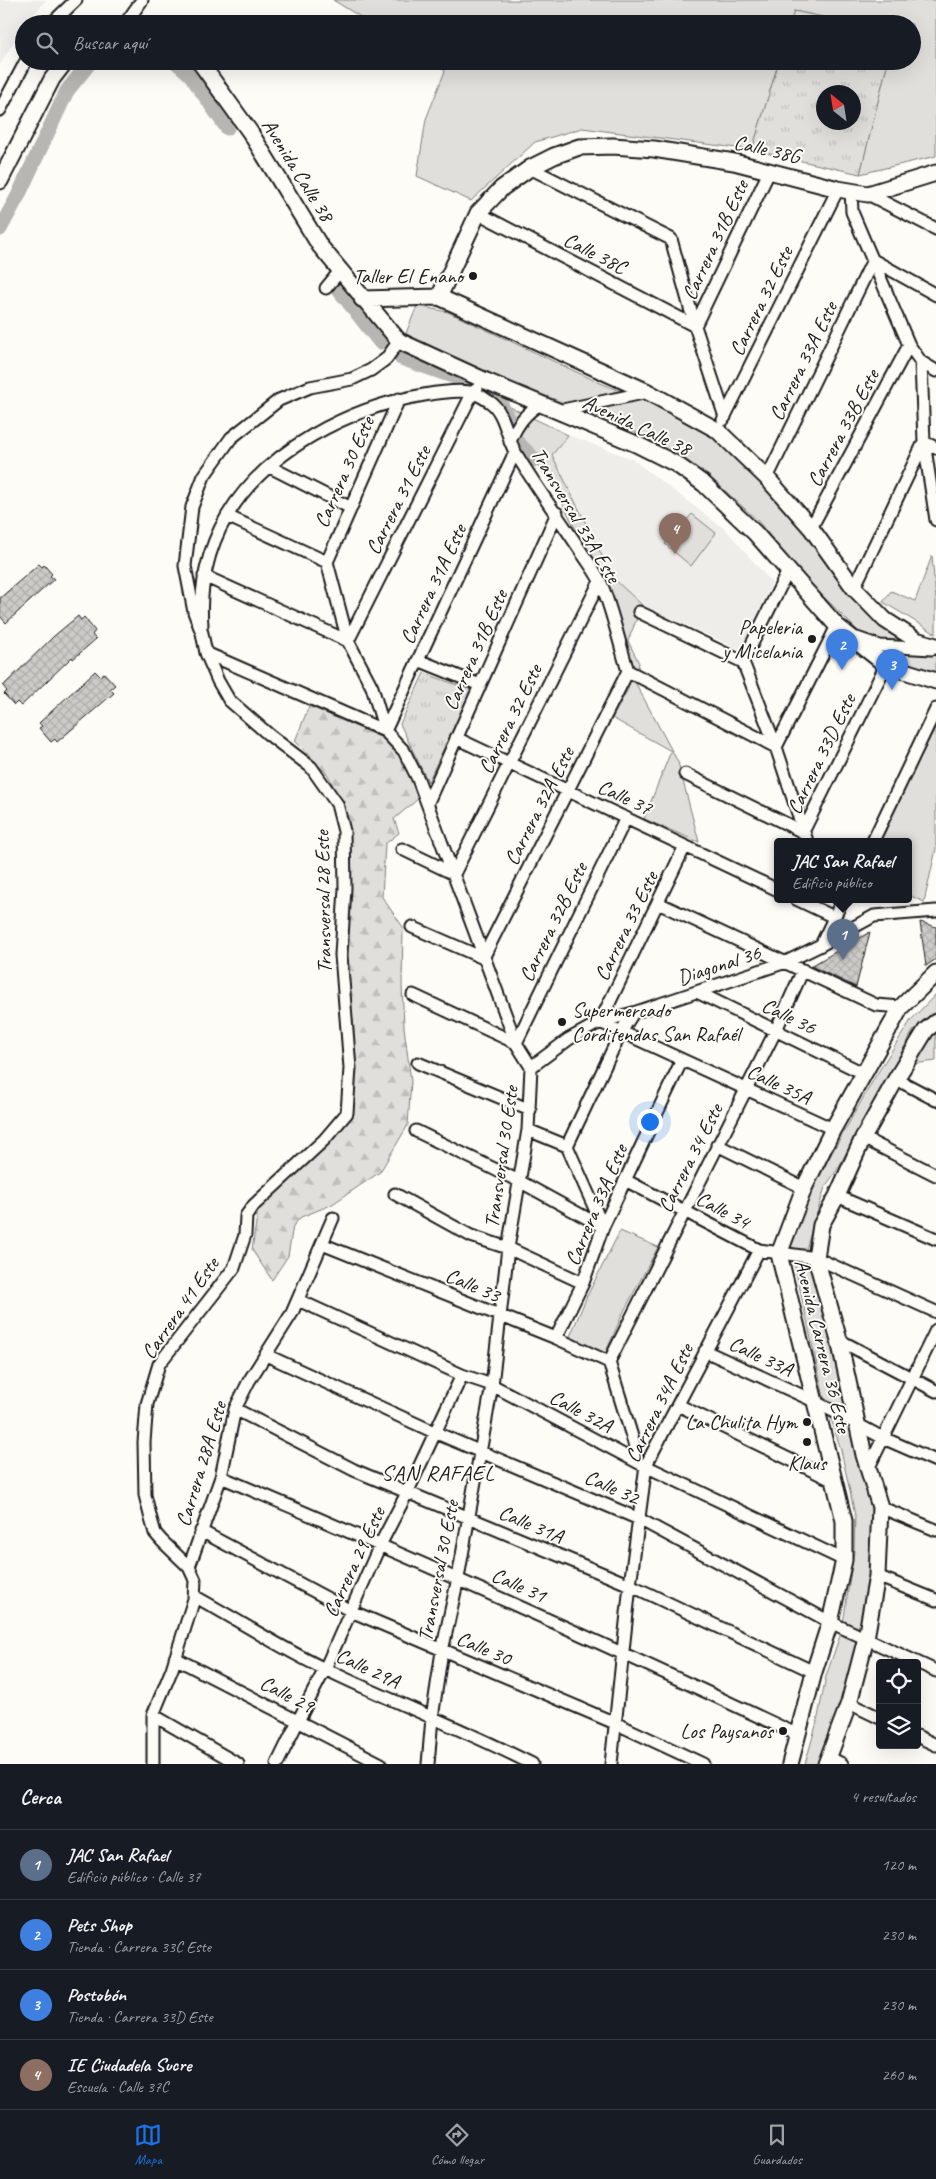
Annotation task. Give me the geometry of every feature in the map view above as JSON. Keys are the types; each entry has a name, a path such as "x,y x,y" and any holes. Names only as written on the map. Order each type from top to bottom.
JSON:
{"street":[{"path":"60,15 76,0"},
{"path":"131,15 142,0"},
{"path":"0,110 21,70"},
{"path":"0,181 52,79 59,70"},
{"name":"Avenida Calle 38","path":"206,70 250,132 298,213 362,299 399,341 486,381 636,444 676,464 704,484 748,527 842,630 886,664 936,681"},
{"name":"Calle 38G","path":"530,168 554,156 579,147 613,146 654,149 770,170 868,194 936,229"},
{"path":"439,297 478,213 502,188 530,168 671,240 721,423"},
{"name":"Carrera 31B Este","path":"695,326 770,170"},
{"path":"868,194 936,173"},
{"path":"844,189 909,345 921,362 936,371"},
{"name":"Carrera 32 Este","path":"721,423 844,189"},
{"name":"Calle 38C","path":"478,213 695,326"},
{"path":"873,260 936,295"},
{"name":"Carrera 33A Este","path":"767,478 873,260"},
{"path":"326,288 340,271"},
{"name":"Avenida Calle 38","path":"362,299 439,297 721,423 811,528 854,588 885,620 916,640 936,648"},
{"name":"Transversal 28 Este","path":"350,1068 340,955 345,888 344,831 337,804 311,767 268,734 229,700 218,681 206,653 202,633 194,612 185,566 192,507 204,476 231,438 279,400 310,387 352,379 371,370 386,359 399,341"},
{"name":"Carrera 33B Este","path":"811,528 909,345"},
{"path":"921,362 924,442 936,520"},
{"name":"Carrera 31 Este","path":"348,641 473,392 486,381"},
{"path":"202,633 204,576 213,545 227,516 246,489 270,466 301,442 335,422 399,399 473,392"},
{"name":"Transversal 33A Este","path":"473,392 498,410 513,447 600,581 628,672"},
{"path":"558,411 648,392"},
{"name":"Carrera 30 Este","path":"327,562 399,399"},
{"name":"Carrera 31A Este","path":"385,731 513,447 513,434 530,410 541,404"},
{"path":"924,442 936,448"},
{"path":"854,588 924,442"},
{"path":"270,466 351,508"},
{"name":"Carrera 31B Este","path":"428,802 557,513"},
{"path":"227,516 327,562"},
{"name":"Transversal 30 Este","path":"327,562 348,641 372,687 385,731 404,751 428,802 483,958 516,1043 531,1067 528,1130 508,1248 492,1385 479,1450 458,1578 442,1651 432,1718 428,1764"},
{"path":"743,662 788,571"},
{"path":"204,576 348,641"},
{"name":"Carrera 32 Este","path":"454,874 600,581"},
{"path":"639,612 743,662 776,747 805,837"},
{"path":"776,747 842,630 880,646 936,648"},
{"path":"206,653 385,731"},
{"path":"418,660 480,685"},
{"name":"Carrera 33D Este","path":"805,837 886,664"},
{"path":"628,672 776,747"},
{"name":"Carrera 32A Este","path":"483,958 628,672"},
{"path":"874,838 936,709"},
{"name":"Calle 37","path":"456,738 774,888"},
{"path":"685,774 805,837"},
{"name":"Carrera 32B Este","path":"516,1043 626,818"},
{"name":"Carrera 33 Este","path":"600,1022 685,846"},
{"path":"402,848 454,874"},
{"path":"658,903 876,1005 902,1007"},
{"path":"807,903 836,914"},
{"path":"832,903 836,914"},
{"path":"821,945 841,903"},
{"path":"786,962 874,916 936,911"},
{"path":"412,927 483,958"},
{"name":"Diagonal 36","path":"531,1067 569,1039 600,1022 633,1013 786,962"},
{"name":"Carrera 34 Este","path":"609,1362 776,1030 803,970"},
{"name":"Avenida Carrera 36 Este","path":"790,1764 814,1672 830,1622 844,1560 844,1522 779,1254 804,1188 833,1129 902,1007 936,973"},
{"name":"Calle 36","path":"697,992 865,1074"},
{"path":"413,995 516,1043"},
{"path":"567,1146 621,1032 633,1013"},
{"name":"Calle 35A","path":"600,1022 833,1129"},
{"name":"Avenida Carrera 36 Este","path":"827,1760 849,1703 866,1638 877,1576 880,1507 856,1423 839,1340 816,1258 821,1225 837,1196 863,1138 926,1030 936,1022"},
{"name":"Carrera 33A Este","path":"556,1338 583,1283 603,1226 682,1060"},
{"path":"418,1063 530,1110"},
{"name":"Carrera 41 Este","path":"189,1567 156,1533 145,1495 144,1442 147,1404 159,1364 234,1268 245,1235 246,1216 254,1205 324,1140 347,1113 350,1068"},
{"path":"896,1079 936,1100"},
{"path":"528,1130 567,1146 603,1226"},
{"path":"416,1131 519,1181 603,1226"},
{"path":"863,1138 936,1175"},
{"path":"717,1145 804,1188"},
{"name":"Calle 34","path":"625,1180 760,1250 816,1258 936,1312"},
{"path":"395,1194 471,1236 508,1248 583,1283"},
{"path":"837,1196 936,1239"},
{"name":"Carrera 28A Este","path":"189,1567 220,1477 235,1409 298,1300 333,1218"},
{"name":"Calle 33","path":"322,1244 556,1338 609,1362"},
{"name":"Carrera 34A Este","path":"611,1764 639,1519 641,1464 678,1405 760,1250"},
{"name":"Calle 32A","path":"298,1300 462,1374 492,1385 641,1464 844,1560"},
{"path":"868,1469 936,1330"},
{"path":"839,1340 936,1391"},
{"name":"Calle 33A","path":"705,1351 814,1401 883,1438 936,1461"},
{"name":"Calle 32","path":"266,1355 434,1432 639,1519 830,1622 936,1671"},
{"path":"609,1362 641,1464"},
{"name":"Carrera 29 Este","path":"278,1764 325,1669 380,1545 407,1493 462,1374"},
{"path":"678,1405 834,1481"},
{"name":"Calle 31A","path":"235,1409 354,1470 630,1586 814,1672"},
{"name":"Calle 31","path":"220,1477 458,1578 623,1652 798,1735"},
{"path":"880,1507 936,1530"},
{"name":"Calle 30","path":"201,1531 351,1611 615,1723 703,1764"},
{"path":"153,1764 153,1715 175,1658 194,1596 195,1580 189,1567"},
{"path":"877,1576 936,1600"},
{"name":"Calle 29A","path":"194,1596 325,1669 432,1718 481,1738 532,1764"},
{"name":"Calle 29","path":"175,1658 381,1764"},
{"path":"849,1703 876,1716"},
{"path":"153,1715 238,1764"},
{"path":"921,1738 936,1746"},
{"path":"354,1751 359,1764"},
{"path":"827,1760 842,1764"}],"shaded area":[{"path":"0,0 46,0 34,15 15,15 15,39 0,65"},
{"path":"568,435 632,459 727,531 772,583 741,650 642,605 614,578 551,455"}],"green space":[{"path":"333,0 936,0 936,156 860,174 886,70 921,70 921,15 813,15 794,11 793,15 357,15"},
{"path":"794,11 813,15 793,15"},
{"path":"444,70 776,70 752,150 582,128 535,142 471,201 417,176 426,119 445,71"},
{"path":"776,70 886,70 860,174 752,150"},
{"path":"417,306 448,312 598,382 657,406 712,435 793,514 896,634 936,656 936,674 883,656 804,577 757,520 709,476 638,433 425,347 406,333"},
{"path":"506,405 568,435 552,455 613,578 642,605 628,641 639,663 635,682 678,762 699,842 644,819 671,751 612,718 628,689 621,634 599,575 552,483 527,454"},
{"path":"692,514 716,533 691,566 665,544"},
{"path":"932,556 936,600 936,634 883,602 891,591 915,601"},
{"path":"424,673 471,690 428,782 400,724"},
{"path":"309,706 391,742 407,760 418,799 394,819 399,833 385,844 382,897 403,927 402,985 404,1027 411,1081 408,1125 380,1172 331,1205 301,1217 293,1226 288,1256 272,1280 252,1250 259,1202 348,1116 344,972 347,908 346,813 328,775 295,741"},
{"path":"936,726 936,849 924,902 912,896 912,838 880,838"},
{"path":"936,994 936,1012 913,1031 837,1170 825,1187 806,1249 859,1455 871,1508 874,1547 862,1618 826,1764 805,1764 817,1722 826,1676 842,1630 854,1551 855,1515 841,1450 824,1397 790,1245 809,1193 875,1077 911,1020"},
{"path":"936,1032 936,1061 913,1064"},
{"path":"620,1231 658,1247 624,1311 604,1356 568,1341 587,1296"}],"building":[{"path":"39,564 42,567 44,565 52,574 50,576 54,579 6,623 0,616 0,598"},
{"path":"78,616 81,620 84,617 95,631 92,635 96,639 73,659 72,657 21,706 17,702 14,705 4,694 7,691 3,686 54,636"},
{"path":"95,671 100,676 104,673 115,685 110,689 114,693 57,742 55,739 51,742 39,728 42,726 39,723"},
{"path":"920,922 936,927 936,959 926,966"},
{"path":"870,932 856,987 811,966"}],"waterway":[{"path":"0,229 18,196 67,91 84,70"},
{"path":"185,70 227,128"},
{"path":"336,286 380,342"},
{"path":"401,358 469,382"},
{"path":"487,390 498,398 510,424"},
{"path":"518,443 535,460"}],"place":[{"name":"Taller El Enano","path":"473,276"},
{"name":"IE Ciudadela Sucre","path":"675,554"},
{"name":"Papeleria y Micelania","path":"812,639"},
{"name":"Pets Shop","path":"842,670"},
{"name":"Postobón","path":"892,690"},
{"name":"JAC San Rafael","path":"843,960"},
{"name":"Supermercado Corditendas San Rafaél","path":"562,1022"},
{"name":"La Chulita Hym","path":"807,1422"},
{"name":"Klaus","path":"807,1442"},
{"name":"Los Paysanos","path":"783,1731"}],"district":[{"name":"SAN RAFAEL","path":"438,1473"}]}
